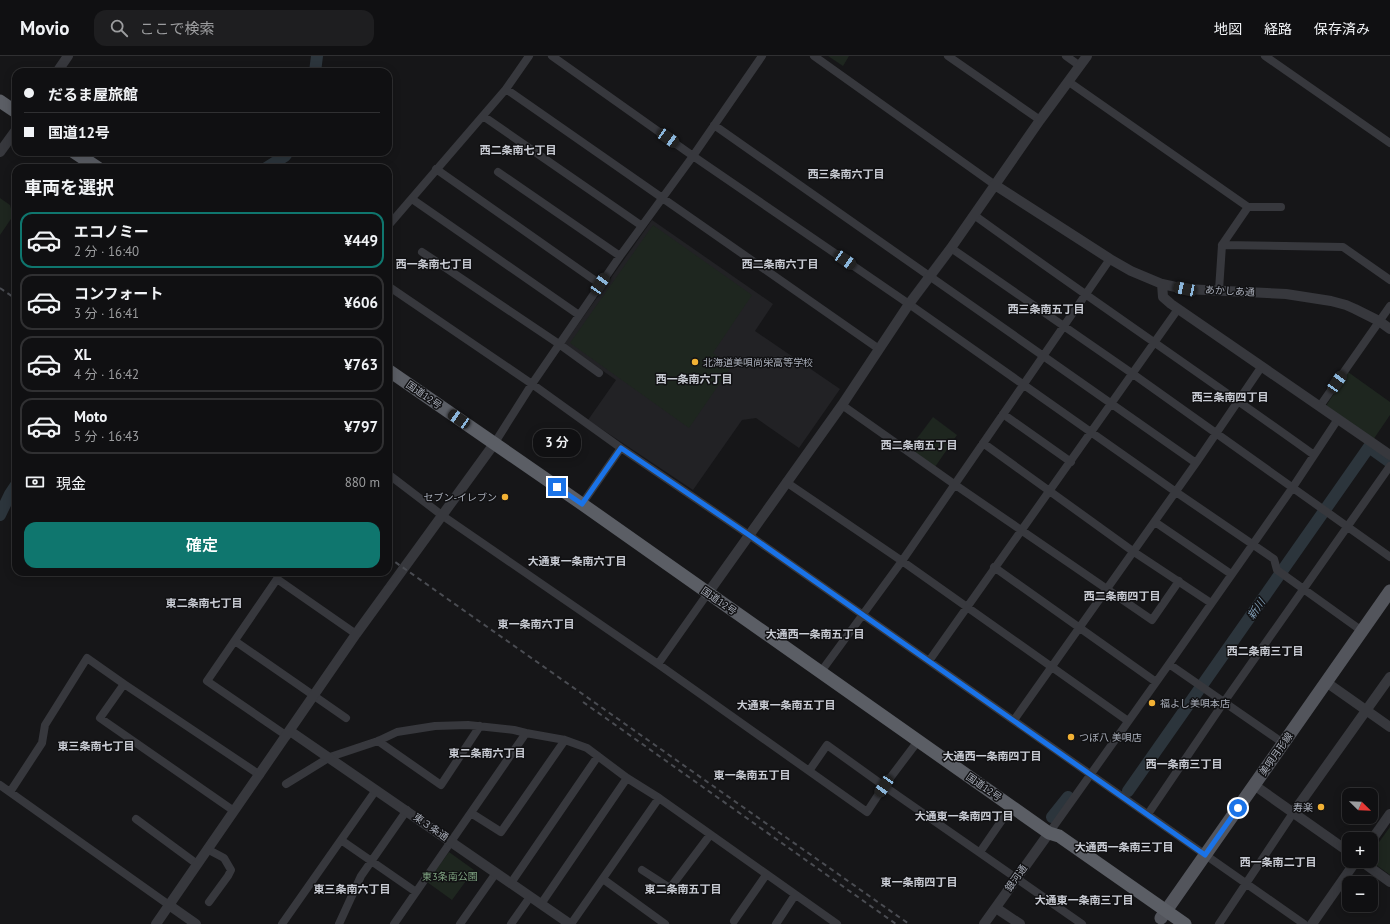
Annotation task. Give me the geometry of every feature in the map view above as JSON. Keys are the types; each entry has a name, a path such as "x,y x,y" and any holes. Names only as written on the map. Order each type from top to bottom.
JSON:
{"highway":[{"path":"0,101 12,109"},
{"path":"80,156 92,164"},
{"name":"国道12号","path":"392,373 582,504 1049,833 1059,836 1163,919 1185,924"}],"main road":[{"name":"美唄月形線","path":"1163,919 1205,855 1390,591"}],"street":[{"path":"60,68 68,56"},
{"path":"392,222 506,89 529,56"},
{"path":"552,56 693,156 909,304 1176,492 1252,543 1274,559 1277,570 1362,631"},
{"path":"156,924 207,849 289,734 356,634 494,444 532,384 600,284 693,156 762,56"},
{"path":"814,56 995,184"},
{"path":"948,56 1040,120"},
{"path":"1066,56 1080,66"},
{"path":"658,664 842,404 909,304 951,248 1040,120 1087,56"},
{"path":"1265,56 1390,143"},
{"path":"1069,82 1248,207 1281,207"},
{"path":"506,89 879,349"},
{"path":"483,116 642,226"},
{"path":"714,124 1196,463"},
{"path":"0,152 12,136"},
{"path":"436,169 600,284"},
{"path":"498,172 620,256"},
{"name":"あかしあ通","path":"995,184 1110,260 1162,284 1185,289 1286,294 1331,302 1346,305 1379,321 1390,329"},
{"path":"412,199 579,315"},
{"path":"1219,290 1222,245 1248,207"},
{"path":"974,215 1085,295 1155,342 1314,455"},
{"path":"1222,245 1343,247 1390,280"},
{"path":"951,248 1133,374 1390,556"},
{"path":"422,252 559,344 599,374"},
{"path":"820,672 902,561 1110,260"},
{"path":"1162,284 1163,296 1178,309 1390,455"},
{"path":"392,289 749,535 1304,924"},
{"path":"1320,406 1390,306"},
{"path":"929,661 994,567 1092,432 1178,309"},
{"path":"1014,720 1050,667 1156,522 1262,366"},
{"path":"842,404 954,484 1152,620 1179,581"},
{"path":"1003,414 1070,462"},
{"path":"1049,833 1169,664 1252,543 1293,487 1338,419"},
{"path":"983,443 1134,552 1211,603"},
{"path":"582,504 621,448"},
{"path":"1148,814 1224,702 1390,466"},
{"path":"392,477 443,516 658,664 867,812 884,786 918,741"},
{"path":"786,482 902,561 1128,721"},
{"path":"1156,522 1231,574"},
{"path":"994,567 1156,682"},
{"path":"289,734 207,681 276,579 356,634"},
{"path":"235,641 346,718"},
{"path":"10,792 42,743 45,725 87,658 260,775"},
{"path":"1169,664 1283,743"},
{"path":"1219,924 1293,813 1390,677"},
{"path":"1326,682 1390,727"},
{"path":"124,684 100,718 234,811"},
{"path":"286,784 330,757 397,732 435,726 480,726 514,730 565,740 587,748 627,778 659,798 837,924"},
{"path":"378,740 441,785 480,726"},
{"path":"394,924 526,733"},
{"name":"東３条通","path":"289,734 330,757 570,924"},
{"path":"472,813 501,832 565,740"},
{"path":"810,771 827,745 1082,924"},
{"path":"511,883 598,756"},
{"path":"541,904 627,778"},
{"path":"0,785 196,924"},
{"path":"1254,785 1342,847"},
{"path":"282,924 376,790"},
{"path":"570,924 659,798"},
{"path":"980,852 1012,807"},
{"path":"339,924 361,876 407,810"},
{"path":"1377,832 1390,814"},
{"path":"136,819 197,864"},
{"name":"銀河通","path":"984,924 1049,833"},
{"path":"642,870 670,888 710,835"},
{"path":"341,840 372,860 416,892"},
{"path":"207,849 224,858 231,870 209,902"},
{"path":"1312,924 1351,868"},
{"path":"1371,868 1390,882"},
{"path":"460,924 496,873"},
{"path":"734,921 766,874"},
{"path":"603,879 664,924"},
{"path":"776,924 795,895"},
{"path":"511,924 530,897"},
{"path":"996,908 1020,924"}],"shaded area":[{"name":"北海道美唄尚栄高等学校","path":"652,220 773,304 755,331 840,389 799,448 756,418 742,420 693,490 588,420 616,380 564,344"}],"green space":[{"path":"828,56 849,56 843,66"},
{"path":"0,198 10,205 12,217 0,235"},
{"path":"653,225 752,295 713,353 731,367 689,428 570,343"},
{"path":"1348,372 1390,402 1390,415 1373,440 1326,406"},
{"path":"933,417 957,435 935,467 909,449"},
{"path":"1390,827 1390,875 1378,866 1378,843"},
{"name":"東3条南公園","path":"449,852 474,870 452,900 427,882"}],"waterway":[{"path":"316,68 317,56"},
{"path":"272,164 285,156"},
{"name":"新川","path":"1128,791 1369,447 1390,462"},
{"path":"0,515 12,491"},
{"name":"新川","path":"1052,817 1068,797"}],"railway":[{"path":"0,288 12,296"},
{"path":"392,560 909,924"},
{"path":"583,702 896,924"}],"place":[{"name":"北海道美唄尚栄高等学校","path":"695,362"},
{"name":"セブン-イレブン","path":"505,497"},
{"name":"福よし美唄本店","path":"1152,703"},
{"name":"つぼ八 美唄店","path":"1071,737"},
{"name":"寿楽","path":"1321,807"}],"district":[{"name":"西二条南七丁目","path":"518,150"},
{"name":"西三条南六丁目","path":"846,174"},
{"name":"西一条南七丁目","path":"434,264"},
{"name":"西二条南六丁目","path":"780,264"},
{"name":"西三条南五丁目","path":"1046,309"},
{"name":"西一条南六丁目","path":"694,379"},
{"name":"西三条南四丁目","path":"1230,397"},
{"name":"西二条南五丁目","path":"919,445"},
{"name":"大通東一条南六丁目","path":"577,561"},
{"name":"西二条南四丁目","path":"1122,596"},
{"name":"東二条南七丁目","path":"204,603"},
{"name":"東一条南六丁目","path":"536,624"},
{"name":"大通西一条南五丁目","path":"815,634"},
{"name":"西二条南三丁目","path":"1265,651"},
{"name":"大通東一条南五丁目","path":"786,705"},
{"name":"東三条南七丁目","path":"96,746"},
{"name":"東二条南六丁目","path":"487,753"},
{"name":"大通西一条南四丁目","path":"992,756"},
{"name":"西一条南三丁目","path":"1184,764"},
{"name":"東一条南五丁目","path":"752,775"},
{"name":"大通東一条南四丁目","path":"964,816"},
{"name":"大通西一条南三丁目","path":"1124,847"},
{"name":"西一条南二丁目","path":"1278,862"},
{"name":"東一条南四丁目","path":"919,882"},
{"name":"東三条南六丁目","path":"352,889"},
{"name":"東二条南五丁目","path":"683,889"},
{"name":"大通東一条南三丁目","path":"1084,900"}],"route":[{"path":"557,487 582,504 621,448 749,535 1205,855 1238,808"}]}
